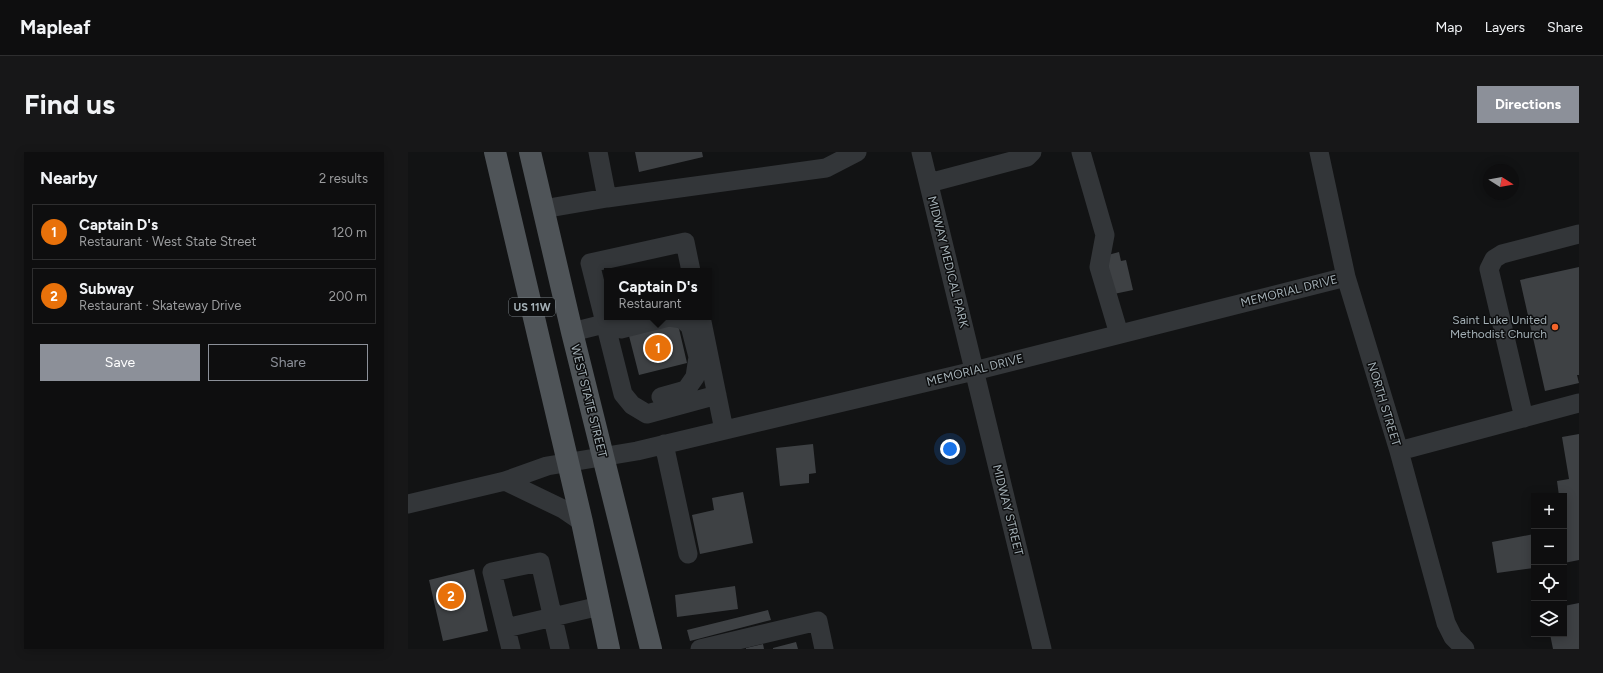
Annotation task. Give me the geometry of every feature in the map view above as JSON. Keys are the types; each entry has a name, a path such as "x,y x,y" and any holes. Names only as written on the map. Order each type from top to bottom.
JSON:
{"main road":[{"name":"US 11W","path":"495,152 582,522 609,649"},
{"name":"WEST STATE STREET","path":"530,152 602,456 651,649"}],"street":[{"path":"598,152 606,198"},
{"path":"543,209 606,198 826,168 852,152"},
{"name":"MIDWAY MEDICAL PARK","path":"921,152 974,371"},
{"path":"929,183 1027,158 1032,152"},
{"path":"1081,152 1105,235 1099,267 1119,334"},
{"name":"NORTH STREET","path":"1319,152 1346,277 1399,451 1446,623 1453,637 1465,649"},
{"path":"1524,418 1489,268 1494,258 1502,254 1579,234"},
{"path":"690,268 685,242 590,263 604,324 623,394 632,405 647,414 717,395"},
{"name":"MEMORIAL DRIVE","path":"408,504 505,481 547,466 637,451 974,371 1346,277"},
{"path":"572,332 619,320"},
{"path":"604,324 621,329 657,320"},
{"path":"632,405 686,390 695,377 698,357 690,326 683,320"},
{"path":"702,320 724,430"},
{"name":"MIDWAY STREET","path":"974,371 1042,649"},
{"path":"1399,451 1579,403"},
{"path":"664,444 688,554"},
{"path":"505,481 563,509 582,522"},
{"path":"511,649 492,572 540,562 560,649"},
{"path":"506,628 600,606"},
{"path":"700,649 818,621 824,649"}],"building":[{"path":"635,152 702,152 703,157 639,172"},
{"path":"1119,252 1121,261 1126,260 1133,290 1109,295 1108,255"},
{"name":"Saint Luke United Methodist Church","path":"1579,267 1579,375 1577,375 1579,383 1545,391 1520,280"},
{"path":"677,320 687,363 639,375 628,332"},
{"path":"1579,434 1579,560 1567,562 1567,493 1559,493 1557,481 1569,479 1562,437"},
{"path":"813,444 816,473 809,474 809,483 780,486 776,448"},
{"path":"743,492 753,543 700,554 692,515 714,510 712,498"},
{"path":"1531,535 1531,568 1497,573 1492,542"},
{"path":"474,569 488,631 443,641 429,580"},
{"path":"735,586 738,609 677,617 675,595"},
{"path":"1579,603 1579,649 1553,649 1551,637 1567,637 1567,605"},
{"path":"768,610 771,620 690,641 687,630"},
{"path":"796,642 798,649 773,649 773,648"},
{"path":"763,644 764,649 746,649 746,648"}],"place":[{"name":"Saint Luke United Methodist Church","path":"1555,327"},
{"name":"Captain D's","path":"658,348"},
{"name":"Subway","path":"451,596"}]}
